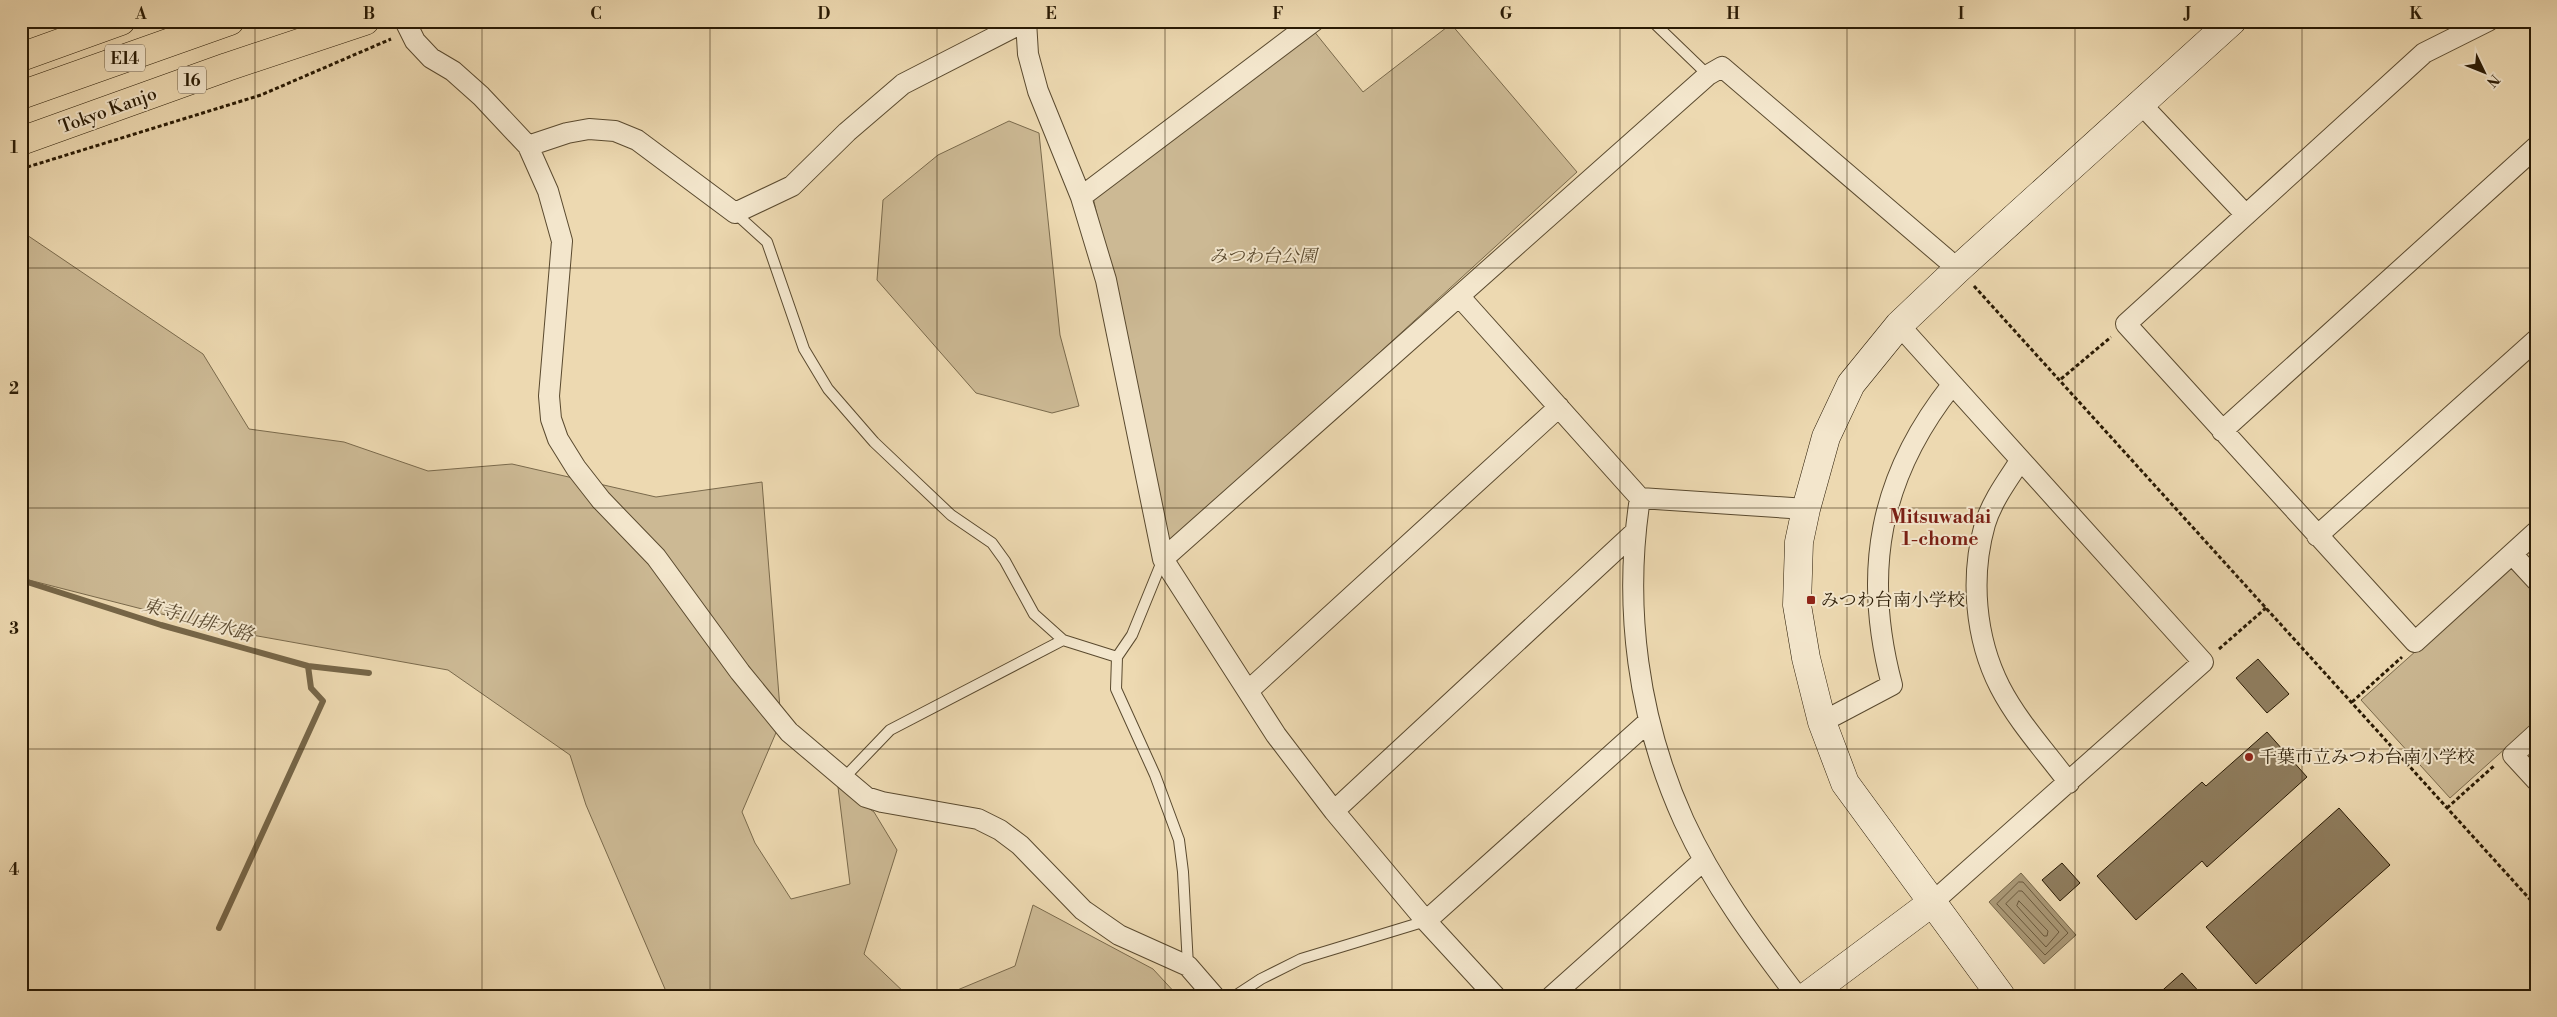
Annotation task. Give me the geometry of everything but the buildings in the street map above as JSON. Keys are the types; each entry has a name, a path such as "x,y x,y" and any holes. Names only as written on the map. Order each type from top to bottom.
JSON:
{"highway":[{"name":"E14","path":"21,57 121,21"},
{"name":"E14","path":"21,95 230,21"},
{"name":"Tokyo Kanjo","path":"21,141 227,67 365,21"}],"street":[{"path":"528,146 567,133 589,129 615,131 636,140 735,213 792,186 847,132 904,84 1026,21 1028,54 1038,91 1081,196 1106,280 1146,471 1156,535 1163,559 1276,735 1334,811 1426,921 1495,996"},
{"path":"1081,196 1314,21"},
{"path":"2002,996 1934,901 1882,837 1845,783 1822,722 1806,658 1797,605 1799,542 1806,509 1826,437 1851,384 1899,325 1958,268 2232,21"},
{"path":"2488,21 2424,53 2126,324 2415,642 2536,532"},
{"path":"407,26 415,41 431,58 453,72 481,96 528,146 548,191 562,241 549,396 551,419 558,439 600,500 656,558 740,672 788,732 866,796 882,802 978,820 1000,830 1020,845 1083,910 1119,935 1188,966 1214,996"},
{"path":"1163,559 1708,75 1722,67 1958,268"},
{"path":"2140,104 2246,216"},
{"path":"2222,431 2536,147"},
{"path":"1459,296 1640,498 1806,509"},
{"path":"1807,996 1934,901 2203,662 1952,386 1899,325"},
{"path":"2317,536 2536,340"},
{"path":"1822,722 1892,685 1882,646 1877,606 1879,557 1885,516 1898,475 1917,436 1952,386"},
{"path":"1248,691 1559,407"},
{"path":"2020,461 1997,495 1986,524 1978,560 1976,594 1980,627 1989,661 2000,688 2021,720 2069,783"},
{"path":"1640,498 1635,532 1635,630 1637,656 1648,722 1684,820 1704,860 1754,940 1797,996"},
{"path":"1334,811 1635,532"},
{"path":"2512,554 2536,580"},
{"path":"1426,921 1648,722"},
{"path":"2536,734 2513,755 2536,780"},
{"path":"1552,996 1704,860"}],"lane":[{"path":"1652,21 1708,75"},
{"path":"735,213 767,242 804,349 828,389 874,442 951,515 992,543 1005,561 1034,614 1063,640 1117,657"},
{"path":"1163,559 1132,635 1117,657 1116,689 1155,775 1179,840 1183,872 1188,966"},
{"path":"843,779 890,730 1063,640"},
{"path":"1235,996 1261,979 1301,959 1426,921"}],"path":[{"path":"21,170 261,95 407,26"},
{"path":"1958,268 2061,379 2536,906"},
{"path":"2061,379 2126,324"},
{"path":"2203,662 2267,607"},
{"path":"2352,702 2408,652 2415,642"},
{"path":"2447,808 2502,759 2513,755"}],"green space":[{"name":"みつわ台公園","path":"1451,24 1577,172 1170,544 1093,197 1313,30 1363,92"},
{"path":"1009,121 1039,133 1060,335 1079,406 1052,413 976,393 877,280 883,200 938,155"},
{"path":"21,231 203,354 249,429 344,442 428,471 512,464 656,497 762,482 781,721 742,812 755,843 791,899 850,884 838,787 874,812 897,850 864,954 908,996 668,996 586,805 570,755 448,670 224,630 21,578"},
{"path":"2509,568 2519,568 2536,587 2536,721 2450,798 2361,700"},
{"path":"1033,905 1153,969 1178,996 943,996 1015,966"},
{"path":"89,993 180,993 184,996 77,996"}],"water":[{"path":"2021,873 2076,935 2044,964 1989,902"}],"waterway":[{"name":"東寺山排水路","path":"21,580 161,625 308,666 369,673"},
{"path":"219,928 323,701 311,688 308,666"}],"place":[{"name":"みつわ台南小学校","path":"1811,600"},
{"name":"千葉市立みつわ台南小学校","path":"2249,757"}],"district":[{"name":"Mitsuwadai 1-chome","path":"1940,527"}]}
